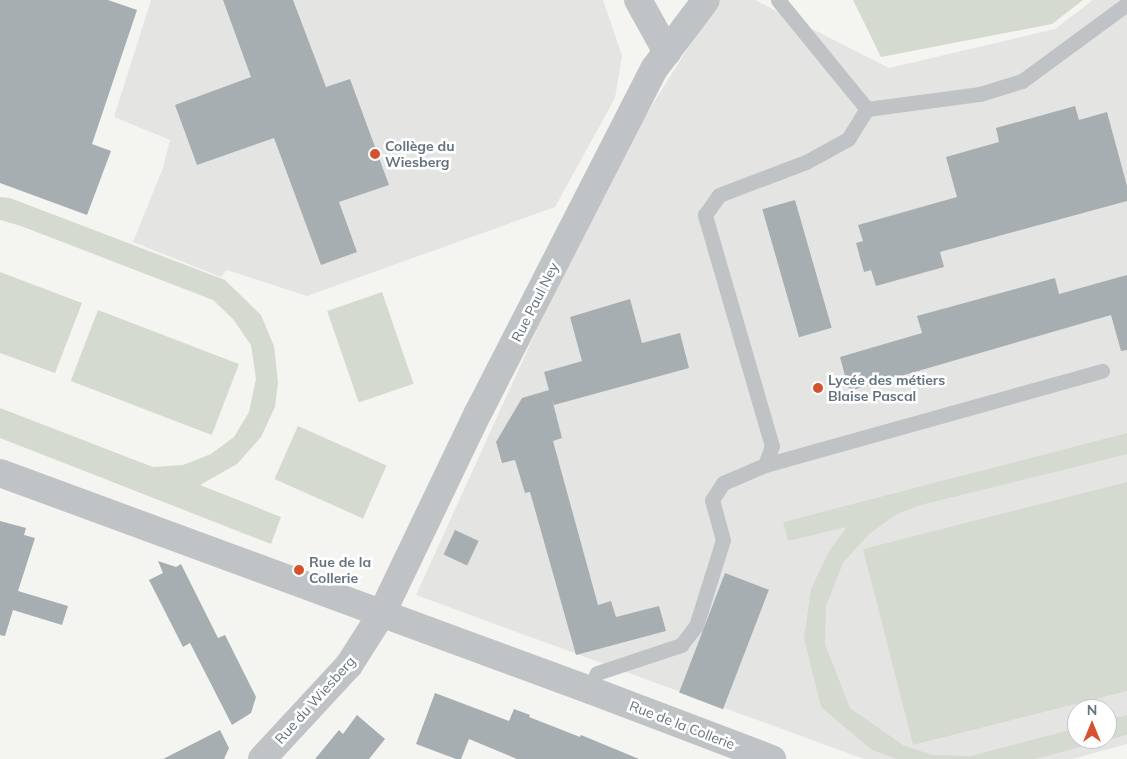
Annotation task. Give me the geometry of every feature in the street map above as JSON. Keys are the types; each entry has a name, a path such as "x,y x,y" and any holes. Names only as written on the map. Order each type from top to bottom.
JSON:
{"street":[{"path":"638,0 667,52"},
{"name":"Rue Paul Ney","path":"382,613 478,413 654,69 706,0"},
{"name":"Rue de la Collerie","path":"0,474 382,613 772,759"},
{"name":"Rue du Wiesberg","path":"270,756 349,665 382,613"}],"lane":[{"path":"778,0 867,109"},
{"path":"867,109 980,94 1022,81 1127,4"},
{"path":"766,465 772,446 705,215 719,195 806,162 848,139 867,109"},
{"path":"590,690 597,672 681,645 696,626 723,540 712,500 723,483 766,465 1102,371"}],"shaded area":[{"name":"Collège du Wiesberg","path":"151,0 603,0 622,56 615,98 555,207 307,296 227,270 221,277 133,242 163,168 170,140 114,117"},
{"name":"Lycée des métiers Blaise Pascal","path":"718,0 755,0 889,68 1055,29 1093,0 1127,0 1127,744 1117,747 1117,699 1067,699 1067,749 1109,749 1072,759 864,759 416,595 604,182"},
{"path":"853,0 1083,0 1052,24 881,57"},
{"path":"0,197 10,198 225,280 261,315 274,346 278,382 275,407 261,437 237,464 200,485 281,517 271,544 0,438 0,408 153,467 183,465 211,454 234,437 249,412 256,379 251,345 233,319 213,300 21,226 0,220"},
{"path":"0,272 82,303 55,373 0,353"},
{"path":"382,292 414,384 359,403 327,311"},
{"path":"98,310 239,364 212,435 71,381"},
{"path":"298,426 387,465 363,518 274,479"},
{"path":"1127,433 1127,454 921,505 897,514 869,534 843,563 826,606 825,644 850,708 903,745 932,755 971,756 1067,731 1067,749 1073,749 1035,759 897,759 872,750 821,707 804,638 811,589 829,551 847,527 788,541 783,522"},
{"path":"1127,482 1127,691 1095,699 1067,699 1067,706 913,745 863,549"},
{"path":"1127,715 1127,735 1117,738 1117,718"}],"building":[{"path":"0,0 108,0 137,10 92,144 111,151 87,215 0,183"},
{"path":"223,0 293,0 326,87 350,79 389,185 339,202 357,252 321,265 274,138 197,165 175,105 251,77"},
{"path":"1075,106 1079,120 1107,112 1127,186 1127,201 940,252 944,267 876,286 871,270 864,272 856,243 863,241 858,225 957,197 946,157 999,142 996,128"},
{"path":"795,200 832,328 799,337 762,209"},
{"path":"1127,275 1127,350 1121,351 1111,315 849,391 840,357 922,333 917,316 1055,278 1059,294"},
{"path":"630,299 642,343 680,333 689,368 554,405 552,399 562,438 553,441 598,605 611,601 616,617 659,606 666,631 576,655 530,492 525,493 515,460 502,463 496,442 522,398 549,390 544,372 582,361 570,317"},
{"path":"0,521 26,528 24,535 35,538 18,591 68,606 62,625 13,610 5,636 0,635"},
{"path":"455,530 479,541 467,565 444,554"},
{"path":"158,561 176,567 181,564 218,638 225,635 256,697 251,713 232,725 190,643 183,647 149,580 163,573"},
{"path":"725,573 769,590 723,709 679,692"},
{"path":"435,693 509,721 514,709 530,715 529,717 580,737 581,735 639,759 517,759 469,739 461,759 456,759 416,744"},
{"path":"357,715 385,739 369,759 315,759 339,730 343,734"},
{"path":"220,730 229,748 224,759 163,759"}],"place":[{"name":"Collège du Wiesberg","path":"375,154"},
{"name":"Lycée des métiers Blaise Pascal","path":"818,388"},
{"name":"Rue de la Collerie","path":"299,570"}]}
